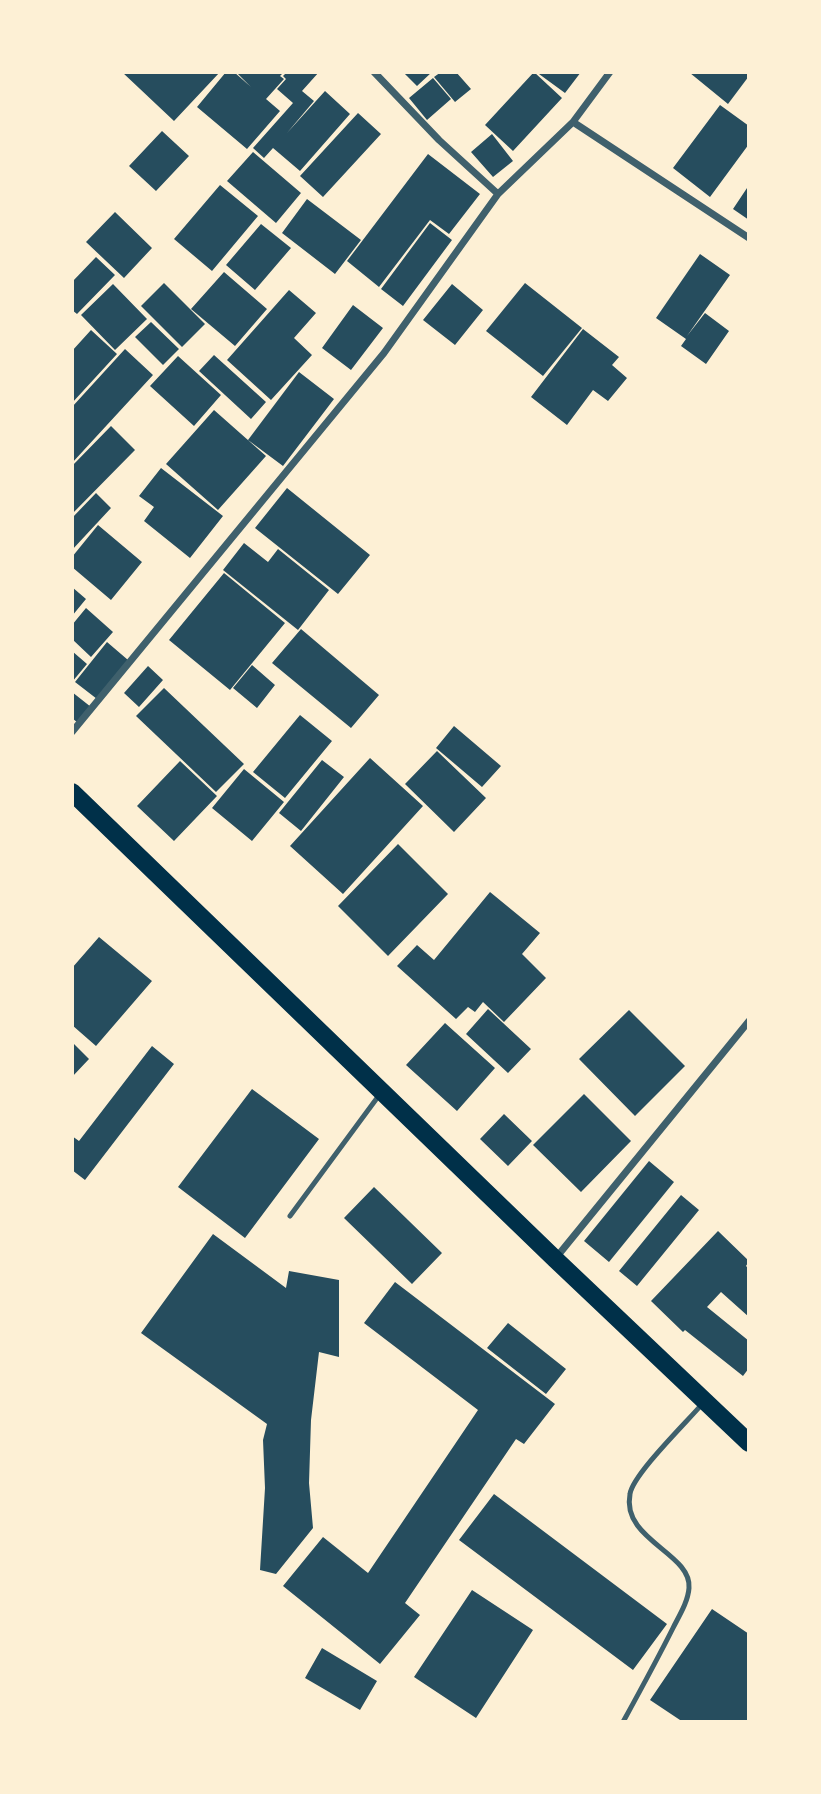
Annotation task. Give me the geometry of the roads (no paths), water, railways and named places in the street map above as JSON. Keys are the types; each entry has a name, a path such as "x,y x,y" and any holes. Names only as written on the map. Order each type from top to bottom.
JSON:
{"main road":[{"path":"72,792 749,1443"}],"street":[{"path":"374,72 439,140 498,194"},
{"path":"72,732 384,352 498,194 573,122 610,72"},
{"path":"573,122 749,237"},
{"path":"555,1259 749,1021"}],"lane":[{"path":"290,1216 382,1092"},
{"path":"623,1722 657,1660 690,1588 688,1577 679,1564 648,1539 630,1513 629,1493 637,1478 705,1401"}]}
